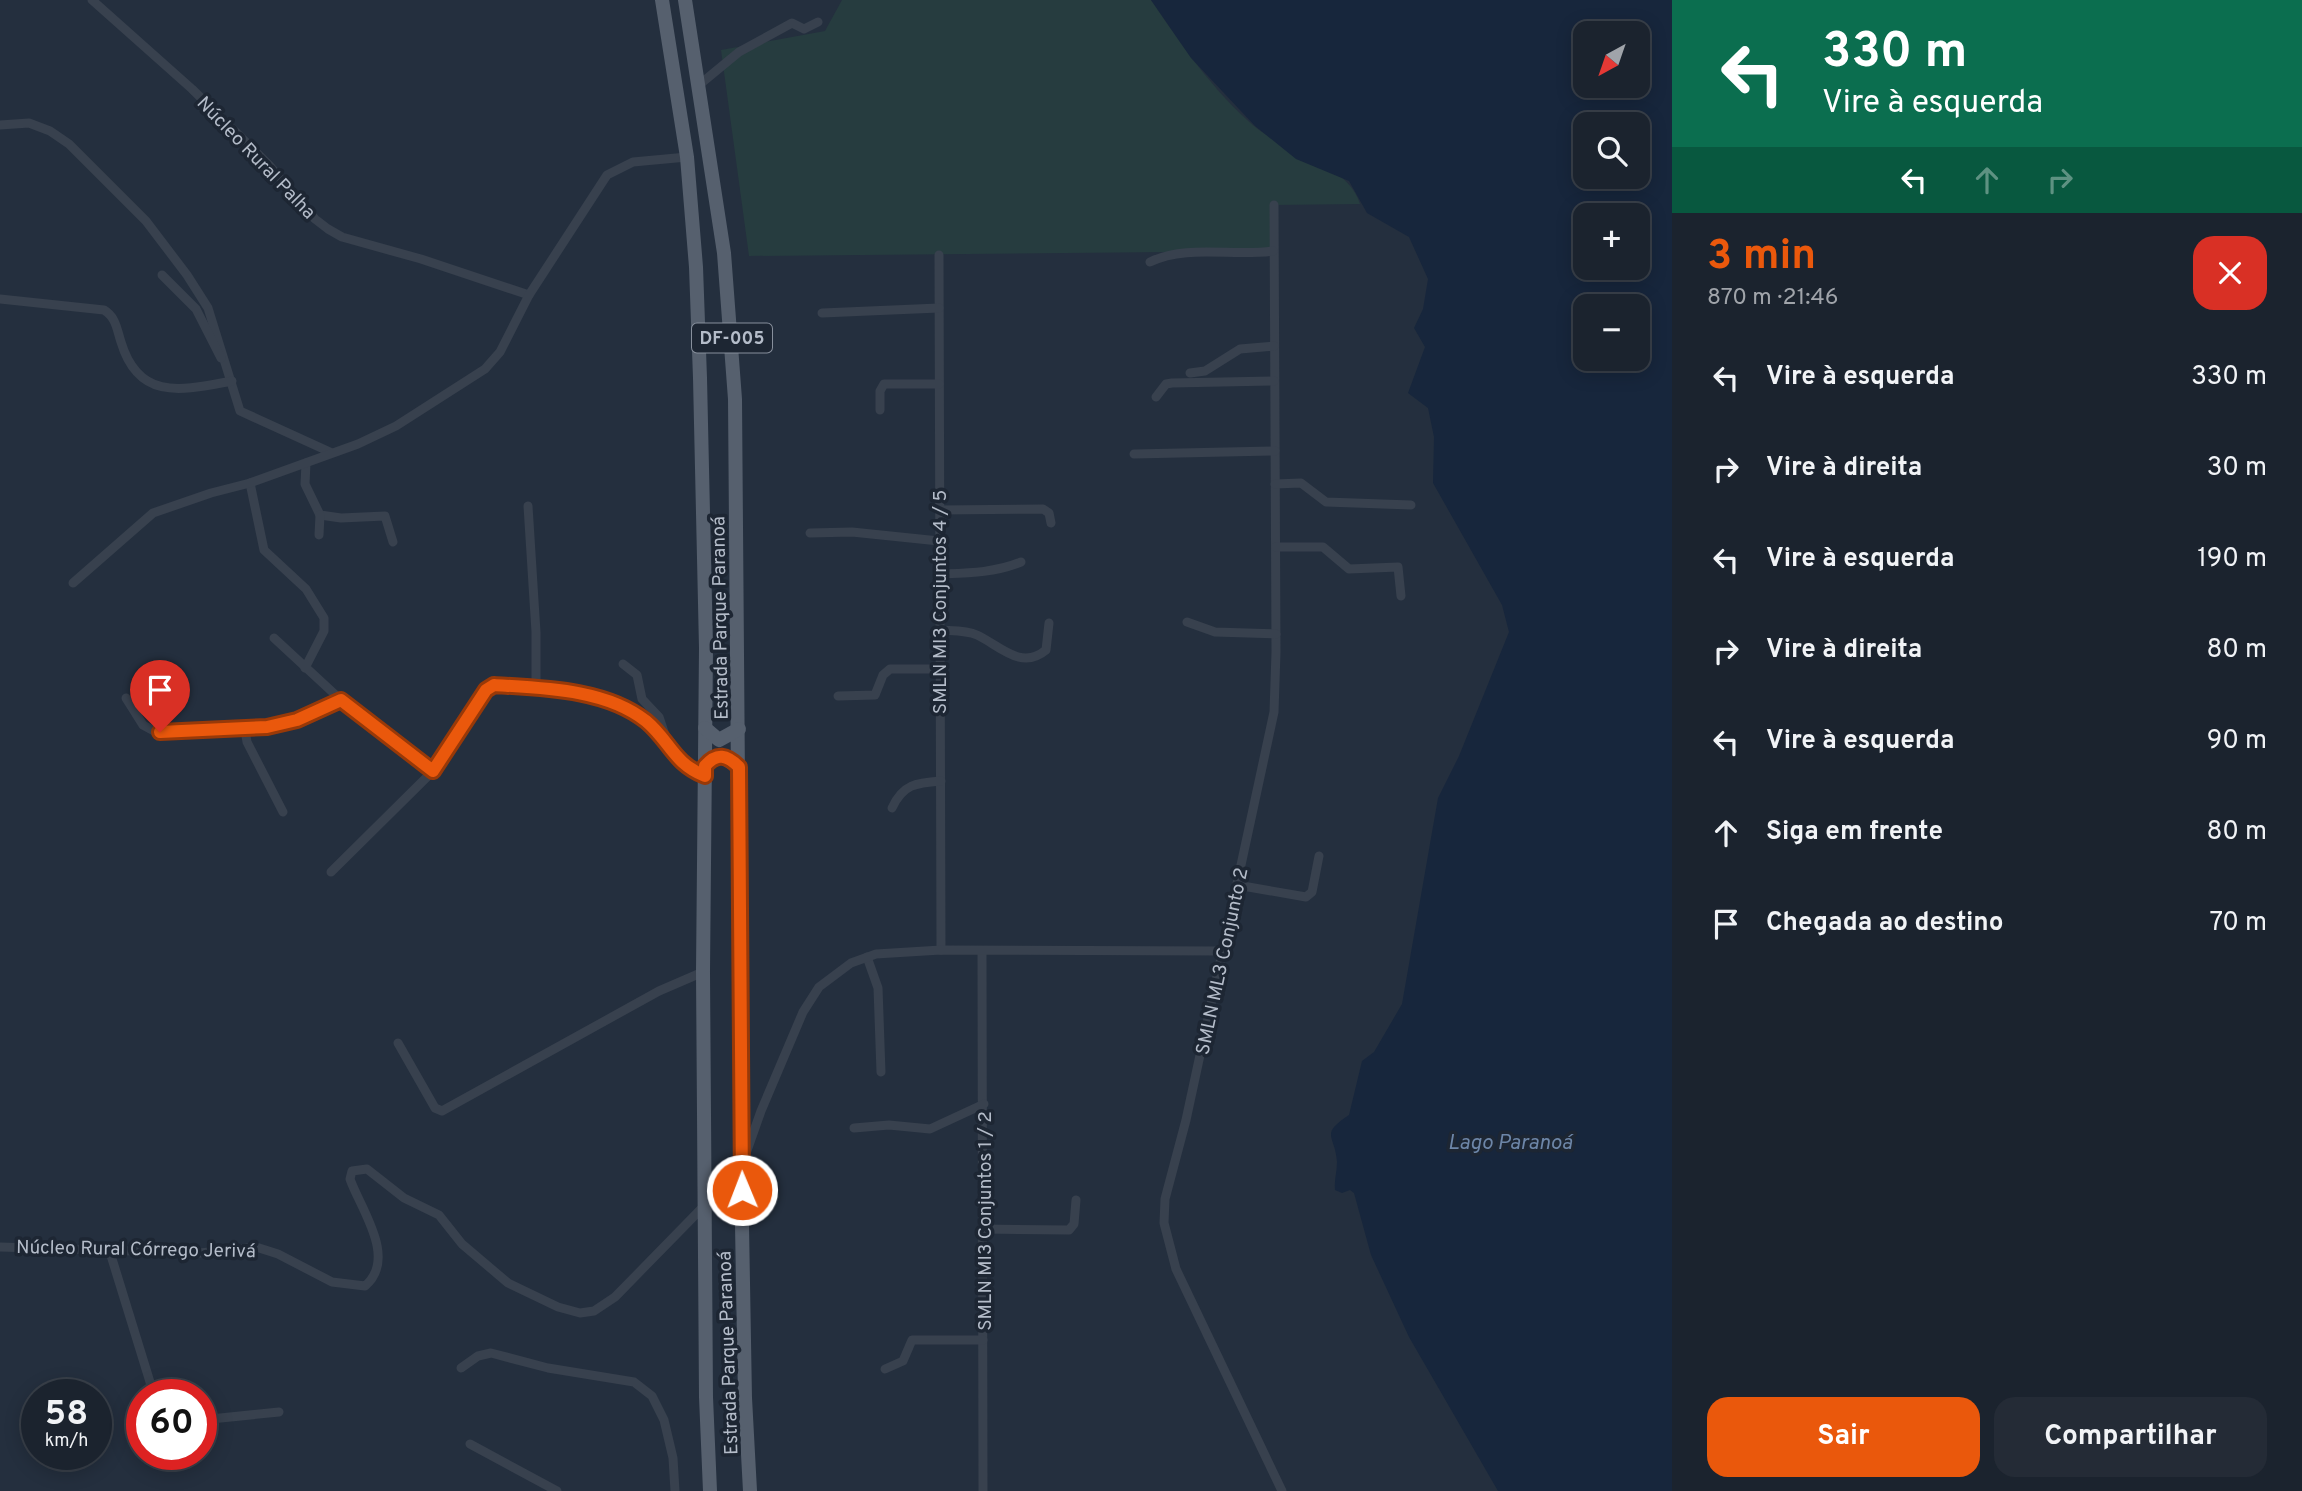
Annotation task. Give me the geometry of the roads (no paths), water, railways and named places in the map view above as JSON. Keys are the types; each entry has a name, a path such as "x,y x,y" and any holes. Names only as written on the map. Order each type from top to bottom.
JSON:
{"main road":[{"name":"Estrada Parque Paranoá","path":"662,0 687,157 700,362 705,728 705,1205 710,1491"},
{"name":"Estrada Parque Paranoá","path":"685,0 720,218 732,339 739,729 741,1167 745,1398 750,1491"},
{"path":"705,728 719,740 739,729"},
{"path":"705,771 720,755 739,767"}],"street":[{"name":"Núcleo Rural Palha","path":"92,0 192,89 270,165 315,219 328,229 342,237 421,259 529,295"},
{"path":"699,85 740,52 792,23 804,29 818,22"},
{"path":"0,125 29,123 50,131 69,144 146,221 187,275 208,308 238,407 243,414 330,452"},
{"path":"73,583 153,513 250,483 358,444 396,426 485,369 500,352 529,295 607,175 633,162 687,157"},
{"name":"SMLN ML3 Conjunto 2","path":"1274,205 1276,652 1270,737 1186,1120 1165,1199 1164,1223 1176,1269 1282,1491"},
{"path":"1150,262 1174,253 1254,254 1273,251"},
{"name":"SMLN MI3 Conjuntos 4 / 5","path":"939,255 941,950"},
{"path":"162,275 196,310 226,365"},
{"path":"0,299 104,310 116,323 127,362 138,375 159,387 189,389 232,381"},
{"path":"822,313 939,308"},
{"path":"1190,373 1205,371 1234,350 1274,346"},
{"path":"1156,397 1167,384 1172,383 1274,381"},
{"path":"880,410 880,391 884,384 939,384"},
{"path":"1134,454 1275,451"},
{"path":"306,463 305,484 320,516 319,535"},
{"path":"250,483 264,550 302,583 324,618 324,631 304,668"},
{"path":"1275,484 1301,483 1326,502 1411,505"},
{"path":"528,506 536,632 536,688"},
{"path":"939,510 1043,509 1049,513 1051,523"},
{"path":"320,516 347,519 385,516 393,542"},
{"path":"810,533 852,532 939,541"},
{"path":"1276,547 1323,547 1349,569 1398,567 1401,596"},
{"path":"940,574 980,573 1004,569 1021,562"},
{"path":"1187,622 1216,632 1276,634"},
{"path":"939,630 976,635 1007,654 1031,657 1046,650 1049,623"},
{"path":"274,638 341,700 433,771"},
{"path":"623,664 637,675 642,699 659,717 669,749"},
{"path":"838,696 875,695 883,675 890,669 939,669"},
{"path":"331,872 433,771 488,688 494,685 536,688 599,699 623,708 645,720 683,766 705,771"},
{"path":"125,698 143,725 154,731 186,728 245,730 297,720 341,700"},
{"path":"245,730 247,742 283,813"},
{"path":"892,808 899,794 907,786 941,780"},
{"path":"1237,885 1306,897 1312,892 1319,856"},
{"path":"741,1167 761,1111 810,999 834,974 867,957 885,953 941,950 1221,951"},
{"name":"SMLN MI3 Conjuntos 1 / 2","path":"982,951 983,1491"},
{"path":"867,957 878,988 881,1072"},
{"path":"398,1043 435,1108 442,1111 659,990 703,972"},
{"path":"854,1128 889,1125 930,1129 984,1104"},
{"path":"742,1106 761,1111"},
{"name":"Núcleo Rural Córrego Jerivá","path":"0,1247 200,1253 256,1247 278,1254 332,1282 365,1286 373,1277 376,1244 371,1224 350,1178 352,1171 366,1169 404,1198 439,1215 462,1244 500,1278 558,1307 587,1313 600,1308 615,1297 705,1205"},
{"path":"983,1229 1069,1230 1074,1224 1076,1200"},
{"path":"110,1249 149,1379"},
{"path":"885,1368 903,1362 912,1340 984,1340"},
{"path":"461,1368 478,1356 491,1353 548,1368 611,1376 634,1382 652,1396 664,1420 673,1458 675,1491"},
{"path":"217,1418 279,1412"},
{"path":"470,1444 557,1491"}],"water":[{"name":"Lago Paranoá","path":"1151,0 1672,0 1672,1491 1498,1491 1409,1337 1371,1255 1354,1193 1350,1190 1342,1193 1335,1190 1337,1162 1331,1131 1349,1115 1362,1061 1374,1052 1402,1004 1438,798 1459,756 1509,632 1502,605 1433,483 1434,437 1428,408 1408,393 1425,347 1414,328 1423,309 1428,279 1409,237 1367,213 1349,181 1296,159 1255,126 1191,58"}]}
